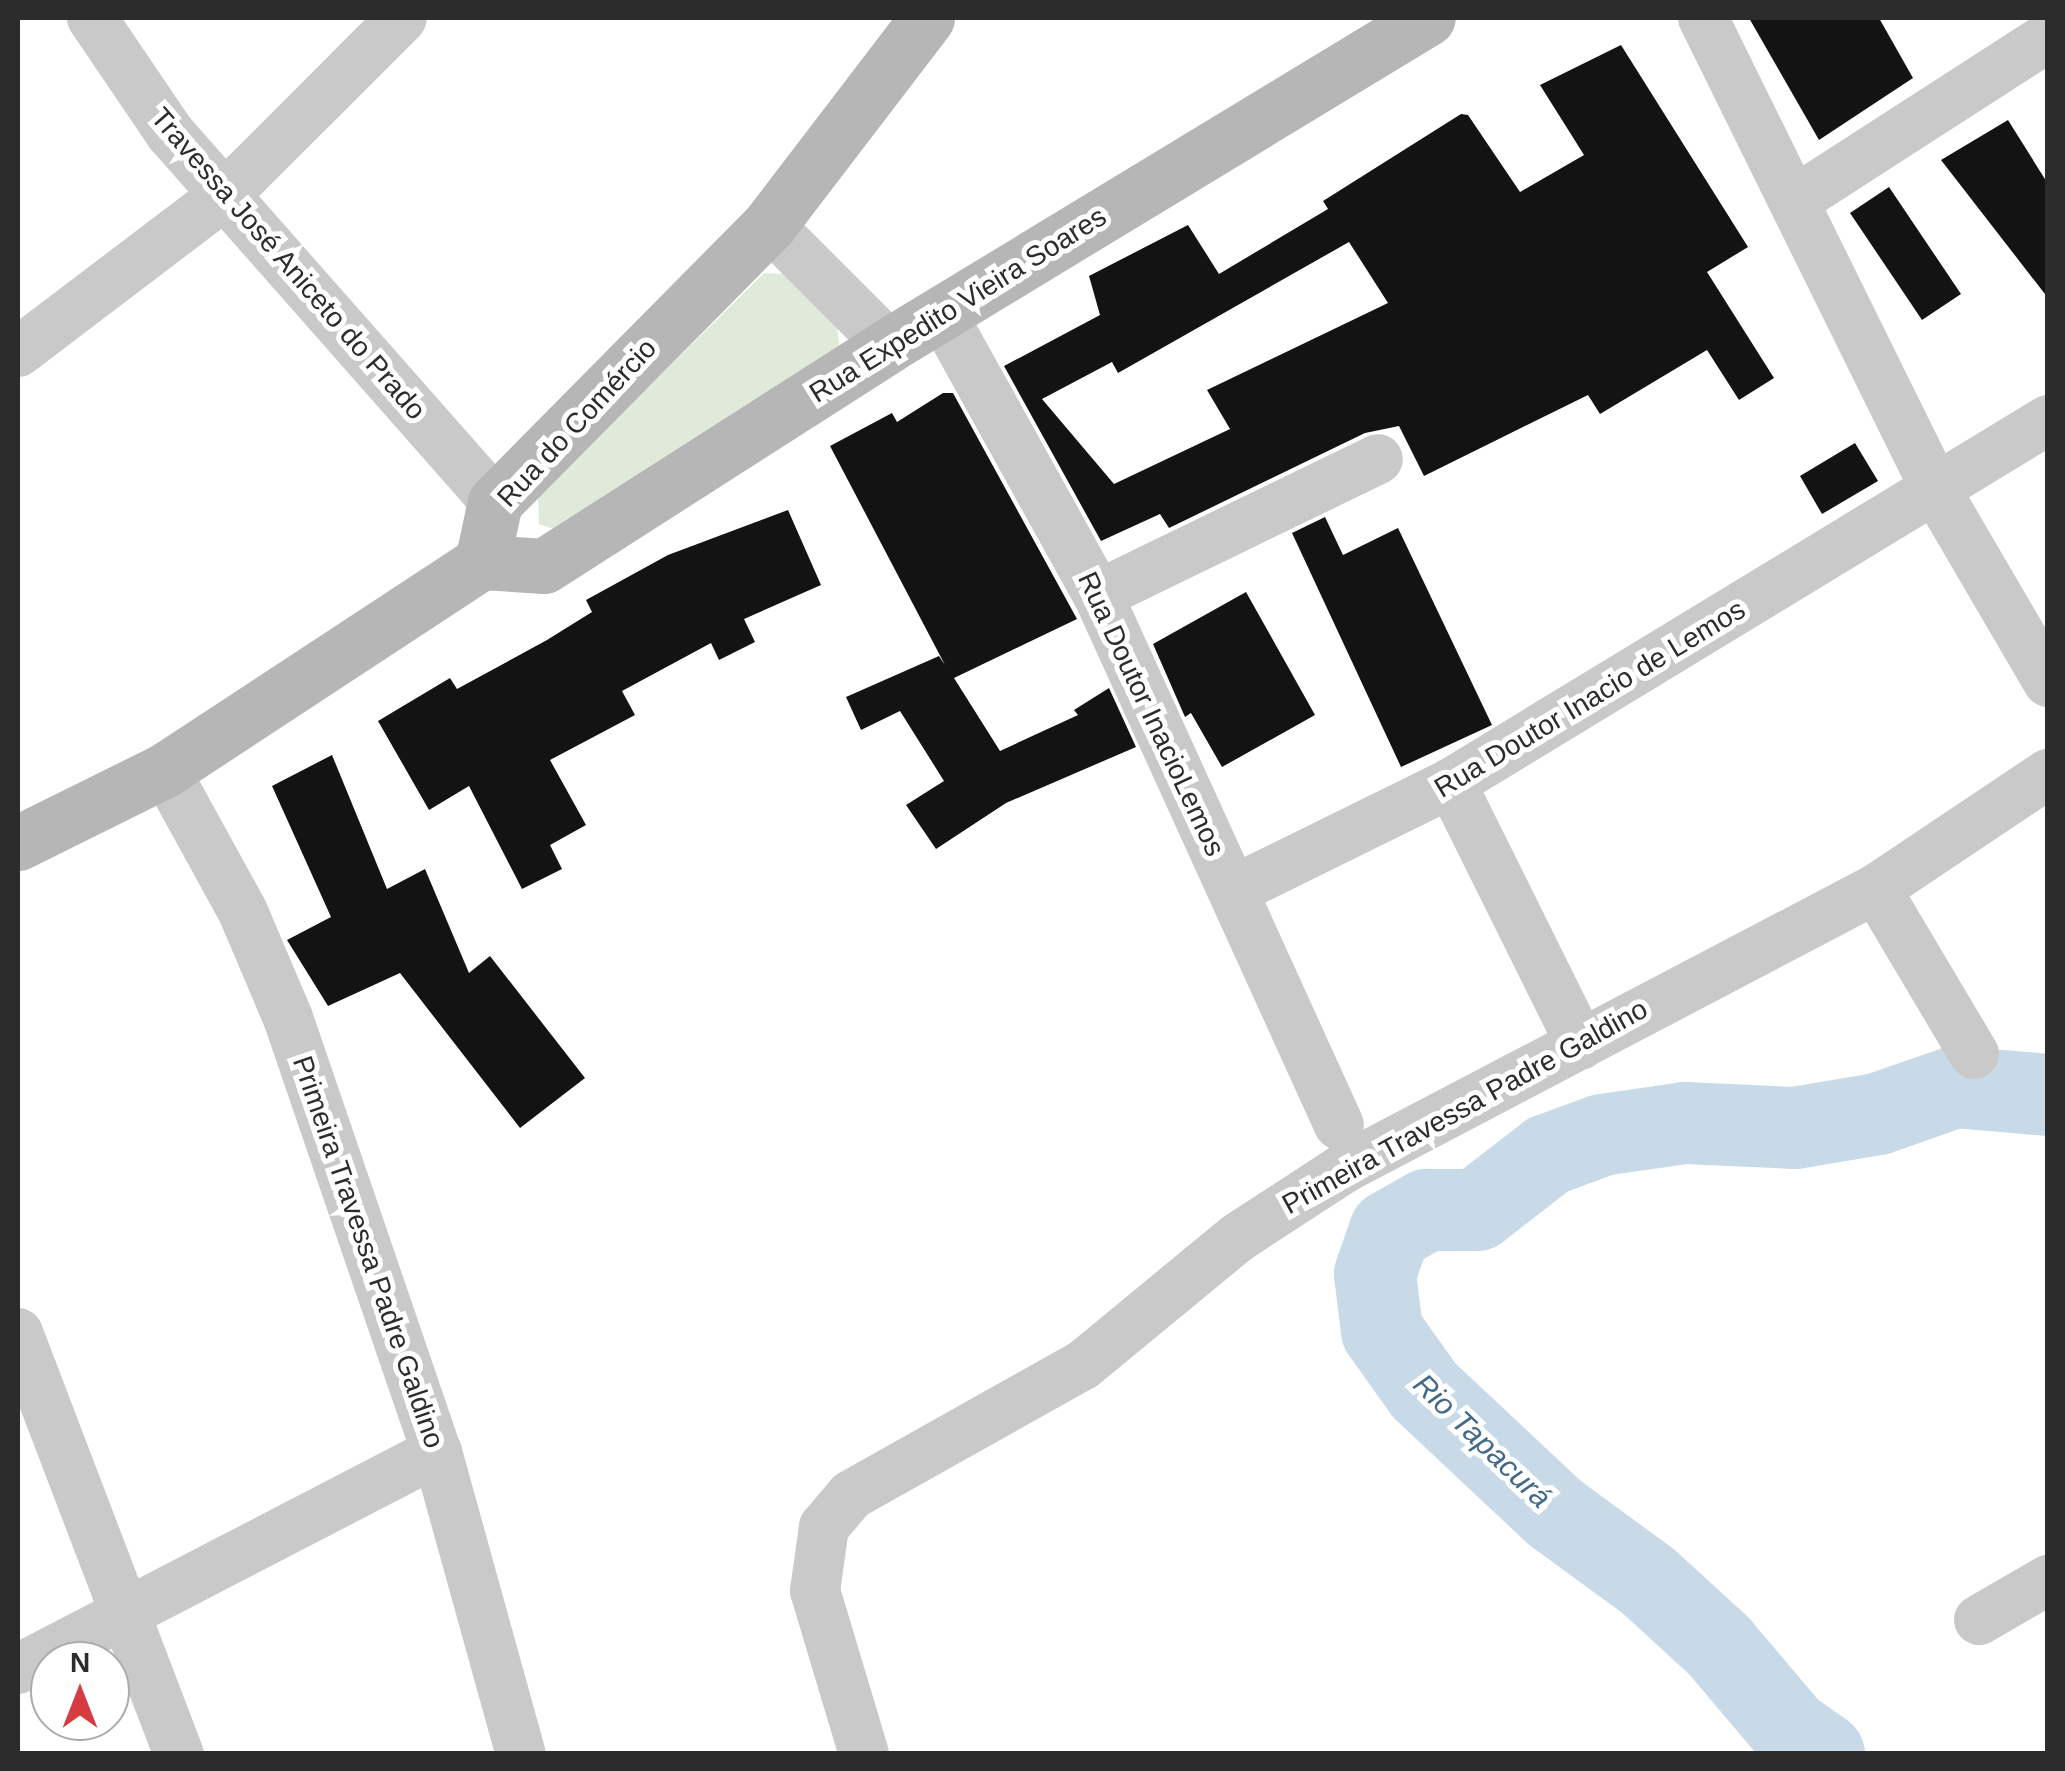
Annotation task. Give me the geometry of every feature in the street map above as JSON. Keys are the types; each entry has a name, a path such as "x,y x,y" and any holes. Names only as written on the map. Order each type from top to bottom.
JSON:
{"main road":[{"name":"Rua do Comércio","path":"482,562 495,502 769,226 927,18"},
{"name":"Rua Expedito Vieira Soares","path":"482,562 544,566 889,344 1428,18"},
{"path":"18,843 165,770 482,562"}],"street":[{"name":"Travessa José Aniceto do Prado","path":"92,18 170,133 495,502"},
{"path":"18,352 225,194 402,18"},
{"path":"1703,18 1937,492 2048,682"},
{"path":"1794,201 2048,37"},
{"path":"769,226 889,344"},
{"name":"Rua Doutor InacioLemos","path":"942,314 1098,596 1339,1124"},
{"name":"Rua Doutor Inacio de Lemos","path":"1234,890 1452,783 1937,492 2048,420"},
{"path":"1098,596 1378,459"},
{"name":"Primeira Travessa Padre Galdino","path":"165,770 243,912 288,1018 437,1452 521,1754"},
{"name":"Primeira Travessa Padre Galdino","path":"864,1754 815,1591 818,1546 833,1512 852,1494 1083,1365 1289,1202 1716,970 1876,889 2048,774"},
{"path":"1452,783 1581,1045"},
{"path":"1876,889 1974,1054"},
{"path":"18,1333 179,1754"},
{"path":"18,1669 437,1452"},
{"path":"1978,1620 2048,1580"}],"green space":[{"path":"764,273 786,274 837,325 840,351 554,529 539,524 538,496"}],"building":[{"path":"1749,18 1879,18 1913,78 1819,140"},
{"path":"1621,45 1748,247 1707,272 1774,378 1739,400 1707,350 1600,414 1588,395 1424,476 1399,426 1365,433 1169,528 1160,514 1101,541 1004,366 1100,315 1089,276 1188,225 1219,274 1328,209 1323,201 1461,114 1468,115 1520,192 1584,155 1540,85","holes":["1349,242 1388,303 1207,390 1230,429 1114,484 1042,399 1112,362 1118,373"]},
{"path":"2008,120 2048,184 2048,298 1941,160"},
{"path":"1889,187 1961,294 1922,320 1850,213"},
{"path":"943,393 953,393 1077,619 954,678 1000,751 1078,715 1074,710 1109,688 1136,747 1006,803 936,849 906,805 944,781 900,711 861,730 846,697 939,656 945,665 830,446 892,413 897,422"},
{"path":"1855,443 1878,481 1822,514 1800,476"},
{"path":"788,510 821,585 744,619 755,642 719,660 711,643 622,691 635,715 550,760 586,825 550,845 562,869 522,889 469,786 429,810 378,721 450,678 457,689 547,640 592,612 586,600 668,555"},
{"path":"1325,517 1343,555 1398,528 1492,725 1401,767 1292,533"},
{"path":"1246,592 1315,715 1222,767 1191,713 1185,717 1153,644"},
{"path":"332,755 387,889 425,869 469,973 490,956 585,1078 520,1128 400,973 328,1006 287,940 331,917 272,786"}],"waterway":[{"name":"Rio Tapacurá","path":"1824,1754 1790,1730 1719,1646 1648,1581 1555,1513 1424,1390 1382,1331 1375,1274 1390,1231 1427,1210 1477,1210 1548,1155 1602,1135 1685,1123 1795,1128 1878,1114 1955,1087 2048,1095"}]}
